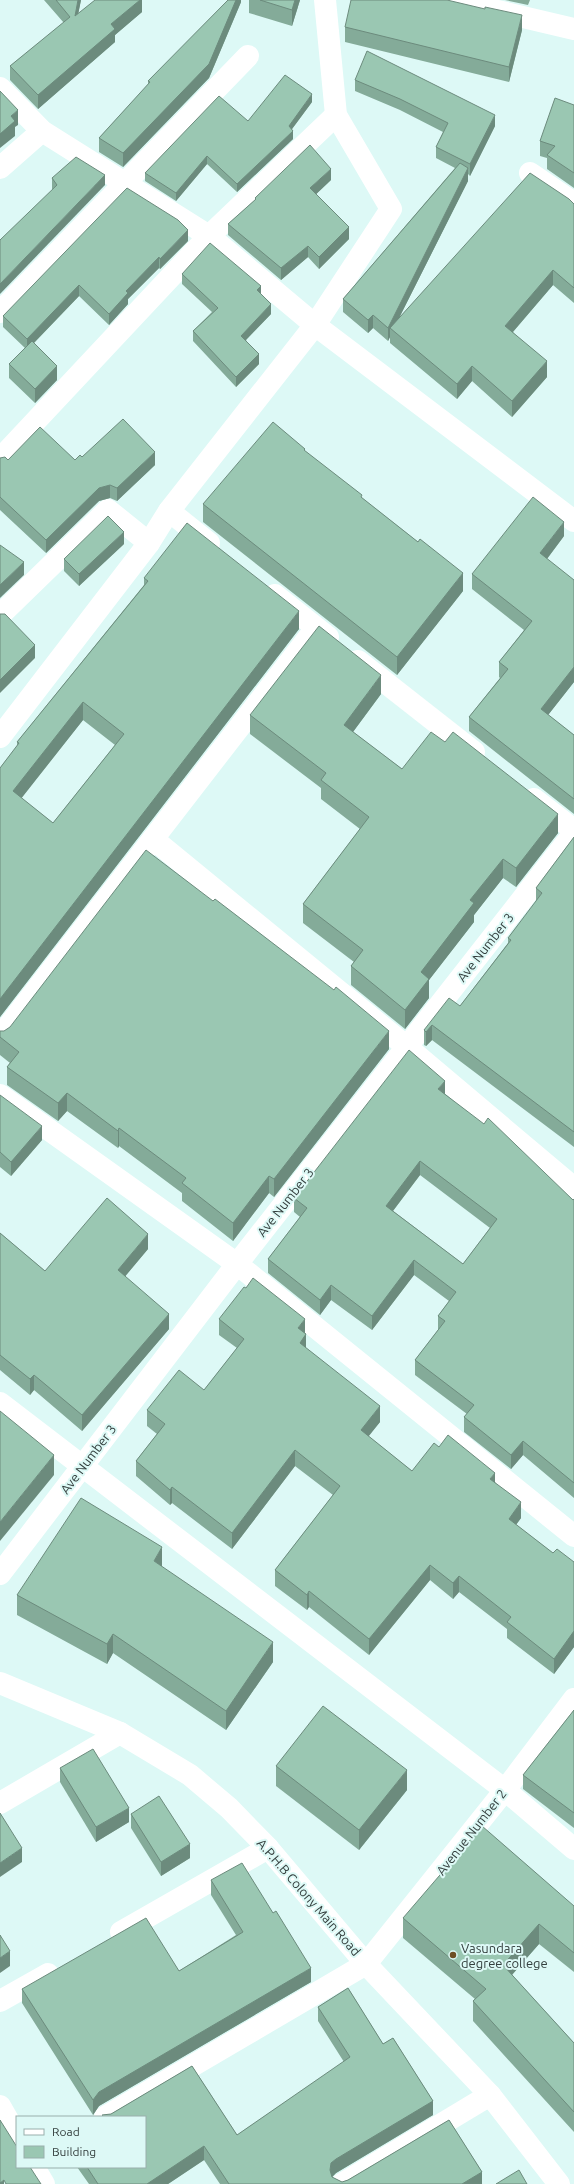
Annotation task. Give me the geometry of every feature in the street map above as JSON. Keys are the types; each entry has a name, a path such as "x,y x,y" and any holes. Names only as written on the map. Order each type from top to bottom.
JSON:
{"street":[{"path":"0,737 149,543 169,511 315,325 391,209 336,115 325,0"},
{"path":"451,0 574,28"},
{"path":"0,312 248,56"},
{"path":"0,88 42,131 209,236 315,325 574,522"},
{"path":"0,460 209,236 336,115"},
{"path":"0,168 42,131"},
{"path":"530,173 574,203"},
{"path":"0,615 108,510 149,543"},
{"path":"169,511 224,555"},
{"path":"261,584 492,766"},
{"path":"0,1037 316,628"},
{"path":"517,786 574,830"},
{"name":"Ave Number 3","path":"0,1574 237,1264 574,833"},
{"path":"153,839 407,1047 574,1188"},
{"path":"0,1095 237,1264 574,1536"},
{"path":"0,1403 505,1790 574,1849"},
{"name":"A.P.H.B Colony Main Road","path":"0,1683 120,1732 190,1775 230,1808 268,1848 366,1964 490,2095 560,2184"},
{"name":"Avenue Number 2","path":"366,1964 505,1790 574,1699"},
{"path":"0,1803 120,1732"},
{"path":"103,1942 268,1848"},
{"path":"0,2002 69,1962"},
{"path":"107,2116 366,1964"},
{"path":"342,2184 490,2095"},
{"path":"2,2115 16,2135"},
{"path":"35,2168 44,2184"}],"building":[{"path":"56,0 78,0 75,16 95,0 140,0 111,24 115,29 38,95 10,66 70,17"},
{"path":"228,0 236,0 209,64 123,153 99,138 150,82 148,81"},
{"path":"260,0 295,0 292,10"},
{"path":"351,0 447,0 485,9 485,7 522,15 509,67 345,27"},
{"path":"367,51 495,115 470,164 436,147 448,123 400,99 355,80"},
{"path":"285,75 312,94 289,126 293,131 237,184 207,156 176,193 145,173 219,96 248,121"},
{"path":"0,91 18,110 11,116 15,121 0,134"},
{"path":"555,98 574,105 574,173 547,155 555,146 540,141"},
{"path":"310,145 331,169 310,188 349,227 319,257 308,246 281,268 228,224 256,199 255,198"},
{"path":"76,157 105,175 0,284 0,240 57,185 52,178"},
{"path":"460,163 468,168 388,328 373,315 368,320 343,299"},
{"path":"530,173 569,199 574,204 574,288 553,270 505,326 547,361 512,401 472,366 457,384 390,328"},
{"path":"127,188 178,220 188,230 126,291 128,293 109,314 79,285 27,339 3,316"},
{"path":"210,243 261,286 257,290 271,304 241,336 259,354 236,377 193,331 218,308 182,274"},
{"path":"32,341 57,366 35,389 9,364"},
{"path":"123,419 155,452 117,488 110,485 99,488 46,540 0,497 0,458 5,457 8,460 40,427 75,460 80,455 82,457"},
{"path":"273,422 305,449 304,450 362,495 361,497 418,542 420,539 463,573 397,657 203,504"},
{"path":"533,497 564,522 540,553 574,580 574,667 541,709 574,735 574,799 469,717 508,669 499,662 532,621 472,574"},
{"path":"108,516 124,532 79,574 64,559"},
{"path":"187,523 299,611 0,999 0,768 19,743 17,742 148,581 144,578","holes":["83,702 124,734 53,823 13,791"]},
{"path":"0,545 24,562 0,585"},
{"path":"0,614 5,614 35,645 0,680"},
{"path":"319,626 381,675 344,725 402,769 431,732 445,742 453,732 558,814 516,868 503,859 470,900 474,903 421,972 429,979 405,1010 351,966 363,950 303,904 369,817 321,780 326,773 250,715"},
{"path":"574,837 574,1132 432,1025 426,1032 424,1030 449,998 460,1006 511,940 508,938 542,893 536,888"},
{"path":"146,850 213,901 215,899 334,990 336,987 389,1031 274,1179 269,1176 233,1223 182,1183 186,1178 119,1128 118,1131 67,1093 58,1103 7,1067 19,1052 0,1037 0,1031 4,1031 10,1027"},
{"path":"409,1050 445,1081 438,1089 484,1124 488,1118 573,1200 574,1199 574,1483 523,1441 511,1455 464,1417 474,1405 415,1360 445,1321 438,1316 456,1292 414,1260 372,1316 331,1285 320,1300 268,1259 307,1208 294,1198","holes":["420,1161 497,1219 463,1264 386,1206"]},
{"path":"0,1095 42,1126 11,1162 0,1152"},
{"path":"107,1198 148,1234 118,1270 169,1314 82,1415 34,1375 30,1379 0,1355 0,1233 45,1271"},
{"path":"253,1278 305,1319 298,1328 306,1334 300,1343 380,1406 361,1430 412,1471 434,1443 439,1447 448,1435 495,1473 490,1479 521,1502 509,1519 553,1553 557,1549 574,1562 574,1631 554,1659 507,1622 511,1617 459,1576 453,1583 430,1565 369,1639 309,1591 307,1595 275,1570 340,1486 295,1450 232,1533 172,1487 170,1490 136,1461 165,1424 147,1410 179,1370 204,1390 244,1339 219,1319"},
{"path":"0,1411 54,1455 0,1522"},
{"path":"81,1498 162,1547 154,1561 273,1642 226,1711 113,1634 107,1644 17,1595"},
{"path":"323,1706 407,1770 359,1830 276,1766"},
{"path":"574,1710 574,1813 523,1775"},
{"path":"93,1749 129,1808 96,1827 60,1768"},
{"path":"159,1796 190,1844 161,1862 131,1814"},
{"path":"0,1813 22,1848 0,1863"},
{"path":"482,1826 574,1906 574,1953 539,1924 503,1965 574,2043 574,2112 473,2001 486,1989 403,1918"},
{"path":"242,1863 273,1913 276,1911 311,1968 99,2092 93,2100 22,1989 146,1918 179,1971 243,1932 211,1880"},
{"path":"0,1935 10,1951 0,1958"},
{"path":"348,1988 383,2044 393,2038 433,2101 336,2159 331,2163 330,2170 332,2177 342,2182 348,2180 449,2120 482,2172 462,2184 229,2184 204,2146 147,2184 98,2184 88,2168 146,2168 146,2116 102,2115 111,2114 192,2066 237,2135 350,2057 318,2007"},
{"path":"0,2120 16,2145 16,2168 31,2168 41,2184 6,2184 4,2180 0,2183"},
{"path":"519,2170 527,2184 496,2184"}],"place":[{"name":"Vasundara degree college","path":"453,1955"}]}
